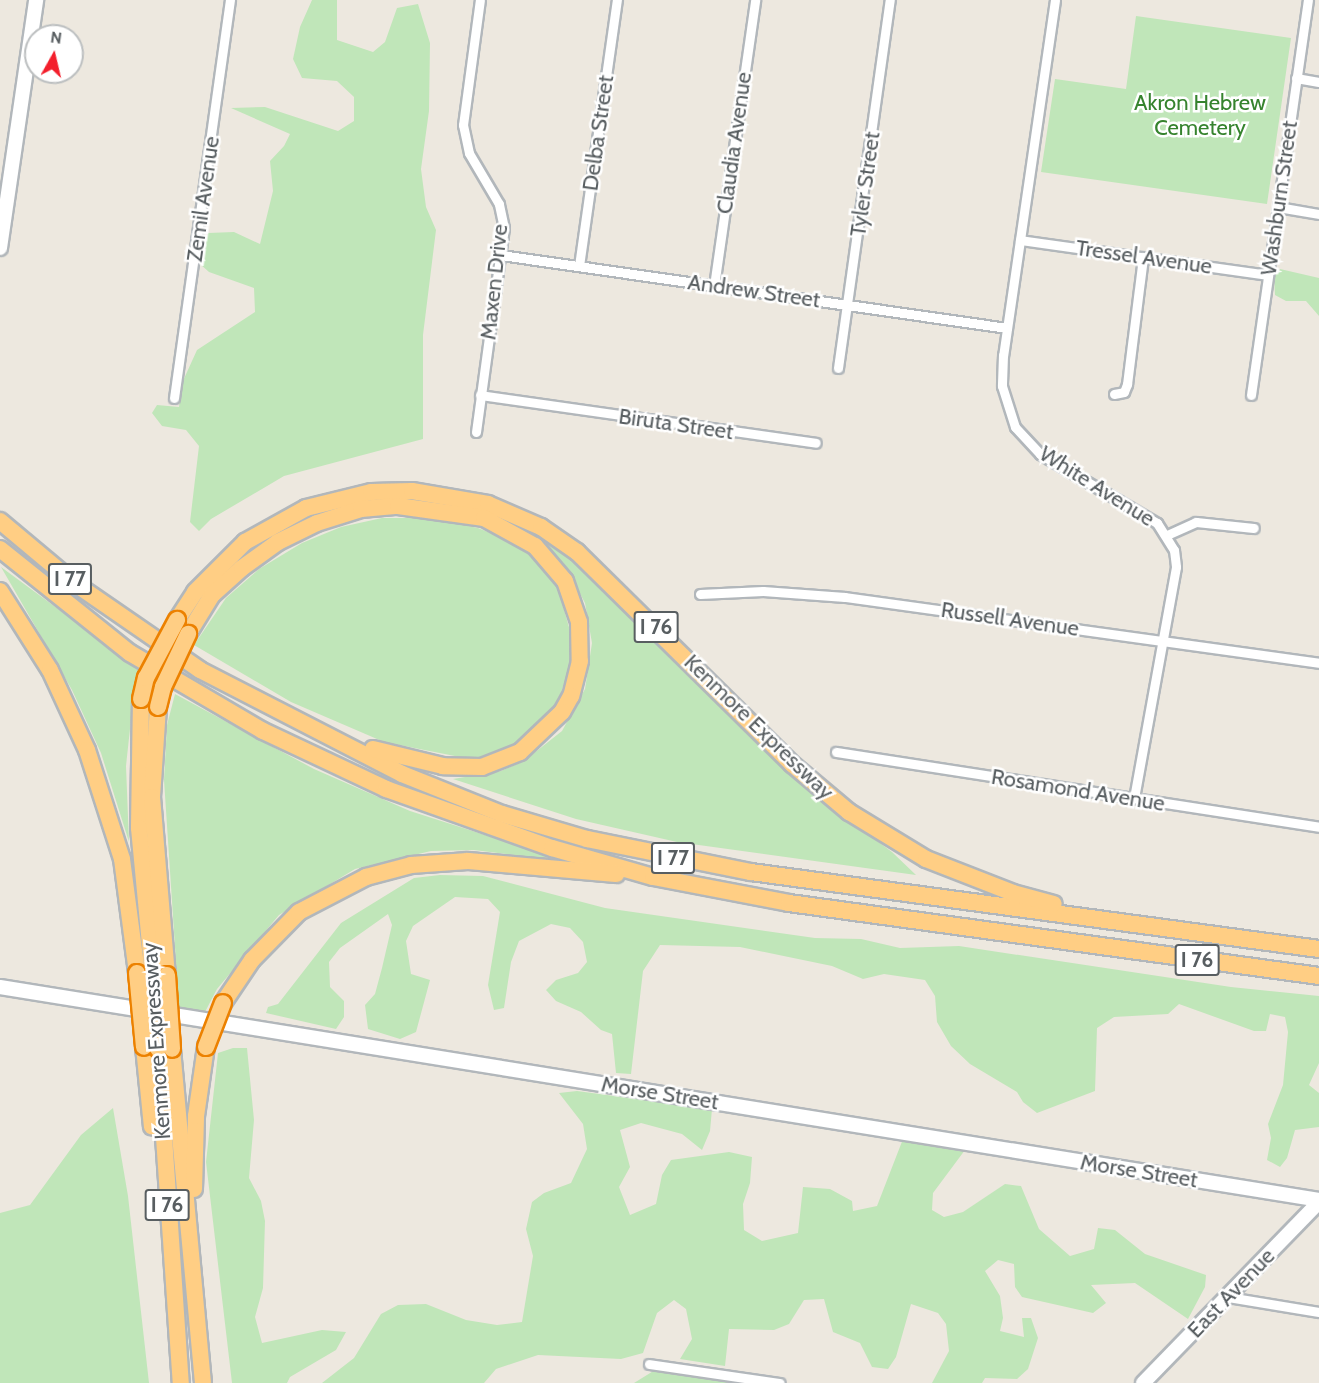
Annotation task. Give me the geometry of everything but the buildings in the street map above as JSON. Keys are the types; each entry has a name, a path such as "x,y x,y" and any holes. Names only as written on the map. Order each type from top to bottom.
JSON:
{"highway":[{"name":"Kenmore Expressway","path":"153,974 139,828 141,699 146,678 195,592 246,542 306,508 371,492 412,491 488,504 541,527 577,552 792,764 878,831 926,859 1013,893 1128,922"},
{"path":"181,1383 153,974 152,797 158,707 163,687 188,634 212,595 278,542 317,523 361,509 398,506 484,518 515,533 554,566 574,601 580,661 571,696 537,739 504,761 482,767 443,766 386,755 246,693"},
{"name":"I 77","path":"0,521 74,583 200,670 402,774 502,814 587,839 751,872 1128,922"},
{"name":"I 77","path":"0,549 130,653 263,731 337,767 441,809 552,848 653,877"},
{"path":"0,591 50,670 94,770 122,859 153,974 158,1048 193,1270"},
{"name":"I 76","path":"203,1383 193,1270 196,1116 206,1047 223,1003 252,960 299,912 333,891 379,872 430,862 468,861 653,877 789,903 1319,976"},
{"name":"I 76","path":"1128,922 1319,949"}],"street":[{"path":"0,248 36,0"},
{"name":"Zemil Avenue","path":"174,398 230,0"},
{"name":"Maxen Drive","path":"476,432 501,255 502,215 468,153 463,125 480,0"},
{"name":"Delba Street","path":"579,266 617,0"},
{"name":"Claudia Avenue","path":"714,286 755,0"},
{"name":"Tyler Street","path":"838,368 890,0"},
{"name":"White Avenue","path":"1054,0 1006,328 1002,386 1015,427 1040,454 1157,523 1167,535 1174,550 1176,567 1134,798"},
{"name":"Washburn Street","path":"1251,395 1308,0"},
{"path":"1296,78 1319,82"},
{"path":"1278,207 1319,214"},
{"name":"Tressel Avenue","path":"1020,240 1268,275"},
{"name":"Andrew Street","path":"501,255 1006,328"},
{"path":"1114,394 1124,392 1127,384 1143,257"},
{"name":"Biruta Street","path":"480,394 816,443"},
{"path":"1167,535 1196,522 1254,528"},
{"name":"Russell Avenue","path":"700,594 763,591 845,597 1319,663"},
{"name":"Rosamond Avenue","path":"836,752 1319,826"},
{"name":"Morse Street","path":"0,987 1319,1201"},
{"name":"East Avenue","path":"1143,1383 1319,1201"},
{"path":"1227,1297 1319,1312"},
{"path":"649,1364 780,1383"}],"green space":[{"path":"312,0 337,0 337,40 373,52 385,42 397,8 418,4 430,43 429,111 421,169 426,207 436,230 423,335 423,439 284,476 211,519 199,531 190,522 199,446 186,430 162,426 152,413 157,405 179,407 182,383 197,350 255,312 254,288 209,272 200,264 208,233 234,232 260,244 273,191 270,161 284,146 290,134 231,108 265,107 338,131 354,121 354,97 337,81 302,78 293,59 300,27"},
{"name":"Akron Hebrew Cemetery","path":"1136,16 1291,38 1267,204 1041,172 1055,79 1126,89"},
{"path":"1280,269 1319,278 1319,316 1306,301 1286,301 1275,295 1274,277"},
{"path":"382,518 430,518 478,528 518,544 540,563 558,588 572,638 569,667 559,700 524,738 499,754 475,760 384,742 291,702 194,645 226,598 259,569 302,543 341,527"},
{"path":"533,532 588,572 800,784 892,852 916,875 677,842 576,819 453,779 501,771 524,761 562,731 585,689 592,643 585,603 569,573"},
{"path":"1,567 141,670 134,692 126,766 129,842 101,753 72,690"},
{"path":"175,694 314,769 410,811 548,855 547,859 474,850 431,851 355,869 279,915 217,989 205,1012 179,1008 164,780 167,725"},
{"path":"440,875 483,876 605,908 815,938 861,939 900,948 959,946 1231,987 1319,996 1319,1063 1309,1085 1319,1093 1319,1127 1295,1130 1287,1158 1280,1167 1267,1160 1271,1138 1268,1124 1283,1085 1288,1032 1285,1017 1270,1014 1266,1031 1254,1031 1179,1004 1168,1014 1114,1017 1097,1028 1095,1091 1037,1113 1023,1102 1017,1092 970,1064 951,1046 937,1022 935,996 925,980 884,974 863,979 832,966 740,947 660,945 643,971 631,1074 616,1073 612,1034 601,1030 581,1012 556,1001 546,990 556,980 578,973 587,962 583,942 570,928 551,924 519,941 511,962 504,1008 494,1010 488,985 500,912 488,899 455,897 413,926 406,941 411,974 430,980 416,1032 400,1039 368,1029 365,1005 375,994 382,968 392,925 388,914 340,948 329,962 330,987 344,1001 344,1017 336,1029 266,1013 268,1007 278,1004 341,923 414,878"},
{"path":"233,1048 247,1048 254,1120 249,1178 261,1201 265,1221 263,1288 255,1317 262,1343 322,1330 346,1332 336,1350 290,1377 287,1383 232,1383 206,1162 218,1053"},
{"path":"577,1091 712,1109 710,1131 702,1150 682,1134 641,1123 620,1130 630,1167 619,1187 630,1215 656,1204 662,1175 671,1160 729,1152 752,1157 750,1183 743,1204 744,1230 762,1241 798,1233 803,1187 830,1189 852,1201 853,1211 877,1206 903,1139 965,1150 933,1193 932,1210 944,1217 963,1212 1005,1184 1021,1186 1039,1229 1070,1256 1094,1249 1098,1228 1115,1230 1145,1254 1206,1275 1205,1287 1188,1319 1135,1283 1091,1285 1106,1303 1093,1313 1022,1297 1015,1287 1014,1264 998,1260 985,1271 1000,1296 1003,1318 1000,1331 1024,1337 1022,1318 1031,1318 1038,1338 1028,1369 1017,1379 985,1378 982,1383 932,1383 949,1351 946,1324 938,1313 911,1304 896,1357 888,1369 872,1367 860,1343 833,1332 824,1299 804,1300 789,1324 774,1330 729,1329 725,1366 680,1359 692,1339 686,1309 674,1300 657,1313 643,1353 621,1359 538,1355 496,1369 484,1383 322,1383 354,1358 381,1314 398,1305 426,1304 466,1320 497,1325 522,1322 533,1256 526,1229 532,1202 544,1193 571,1183 587,1149 583,1124 559,1093"},
{"path":"113,1108 128,1196 149,1383 0,1383 0,1213 30,1205 81,1135"},
{"path":"655,1370 728,1380 727,1383 634,1383"}]}
